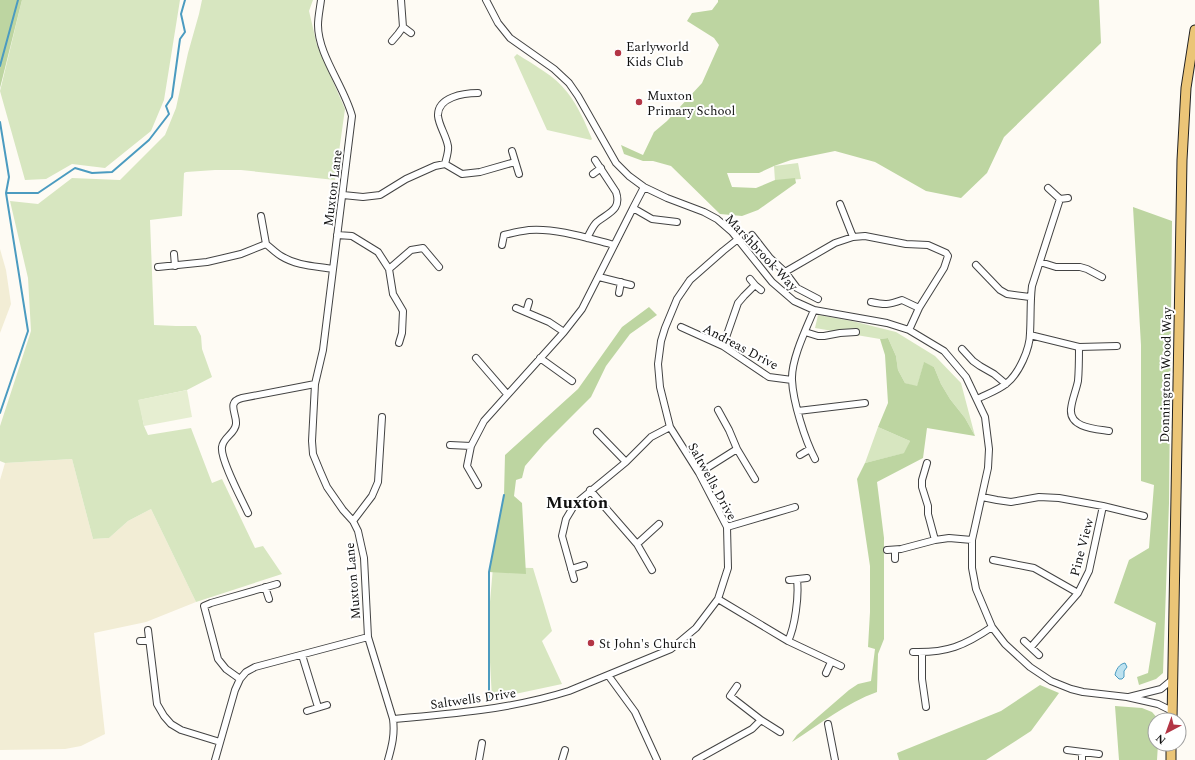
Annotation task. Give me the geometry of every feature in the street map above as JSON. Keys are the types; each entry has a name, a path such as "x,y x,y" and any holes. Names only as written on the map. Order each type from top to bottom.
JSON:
{"main road":[{"name":"Donnington Wood Way","path":"1172,712 1182,160 1186,88 1195,30"}],"street":[{"name":"Muxton Lane","path":"321,0 318,26 324,52 348,103 352,116 323,350 315,384 312,441 313,454 327,487 343,510 353,521 358,531 364,558 368,636 394,727 393,742 388,760"},
{"path":"392,41 403,27 401,0"},
{"name":"Marshbrook Way","path":"486,0 498,23 510,38 554,69 569,83 616,163 629,176 644,187 717,219 738,239 772,282 794,301 814,310 887,323 909,330 944,351 966,377 985,417 989,449 988,468 972,540 972,568 976,589 992,627 1005,644 1030,667 1051,681 1083,692 1127,697 1158,704 1167,712"},
{"path":"403,27 411,33"},
{"path":"445,164 448,147 438,114 441,106 452,97 467,93 478,93"},
{"path":"512,150 519,174"},
{"path":"587,238 596,223 611,213 617,205 618,198 616,192 595,160"},
{"path":"343,195 363,197 380,195 406,179 436,166 445,164 462,174 480,172 515,162"},
{"path":"593,174 601,168"},
{"path":"478,485 467,466 471,446 484,421 564,332 582,309 644,187"},
{"path":"1048,188 1060,199 1068,198"},
{"path":"977,399 1006,384 1014,377 1020,367 1030,335 1030,297 1032,286 1060,199"},
{"path":"840,204 853,237"},
{"path":"844,211 851,207"},
{"path":"634,208 652,219 677,222"},
{"path":"261,216 266,244 280,256 303,265 333,269"},
{"path":"502,245 502,233 528,230 566,233 614,245"},
{"path":"337,235 352,236 378,252 389,270 393,294 403,311 402,333 399,343"},
{"path":"752,235 797,288 818,299"},
{"path":"784,272 835,243 853,237 865,236 906,244 928,245 946,253 948,256 944,268 919,308 909,330"},
{"name":"Saltwells Drive","path":"393,720 483,711 555,696 569,691 671,648 696,628 718,600 728,568 727,527 699,473 670,427 660,387 658,364 661,341 677,299 690,280 738,239"},
{"path":"158,267 207,262 241,254 266,244"},
{"path":"389,270 411,250 422,248 439,267"},
{"path":"174,254 175,266"},
{"path":"1040,262 1056,267 1080,267 1102,277"},
{"path":"976,266 1000,290 1011,295 1030,297"},
{"path":"599,277 631,285"},
{"path":"750,279 761,290"},
{"path":"619,293 621,282"},
{"path":"723,346 738,303 755,285"},
{"path":"871,302 884,305 893,304 902,300 919,308"},
{"path":"526,312 529,302"},
{"path":"516,308 549,322 564,332"},
{"path":"814,310 799,346 792,380 798,411 810,449 815,459"},
{"name":"Andreas Drive","path":"681,327 723,346 769,376 792,380"},
{"path":"805,332 818,336 856,332"},
{"path":"1030,335 1079,347 1117,346"},
{"path":"1079,347 1078,381 1071,408 1071,414 1078,424 1092,429 1109,432"},
{"path":"962,349 973,361 994,374 1006,384"},
{"path":"476,358 507,394"},
{"path":"540,358 572,381"},
{"path":"248,513 224,463 221,448 225,439 232,433 236,424 233,410 234,403 237,399 315,384"},
{"path":"798,411 865,403"},
{"path":"718,410 737,449 753,477 759,472"},
{"path":"353,521 372,496 378,482 382,417"},
{"path":"574,579 562,536 566,519 575,504 590,490 626,462 651,437 670,427"},
{"path":"597,432 626,462"},
{"path":"450,445 471,446"},
{"path":"699,473 737,449"},
{"path":"800,455 810,449"},
{"path":"927,463 922,480 922,487 928,506 928,514 935,540"},
{"path":"590,490 637,544 652,570"},
{"path":"982,497 1011,502 1039,497 1050,497 1103,506 1144,516"},
{"name":"Pine View","path":"1031,647 1078,593 1089,571 1103,506"},
{"path":"727,527 795,507"},
{"path":"637,544 658,524"},
{"path":"887,550 895,550 949,538 972,540"},
{"path":"895,550 895,559"},
{"path":"993,560 1034,568 1078,593"},
{"path":"571,569 584,565"},
{"path":"789,580 807,578"},
{"path":"788,641 792,633 798,590 797,580"},
{"path":"240,679 226,668 218,658 204,606 277,584"},
{"path":"265,587 269,599"},
{"path":"718,600 788,641 841,666"},
{"path":"913,652 944,651 963,645 992,627"},
{"path":"148,630 148,640 157,704 164,716 171,724 181,730 220,742"},
{"path":"215,760 235,690 240,679 246,672 255,667 368,636"},
{"path":"140,641 148,640"},
{"path":"1024,641 1039,655"},
{"path":"922,652 922,679 926,707"},
{"path":"302,655 318,707"},
{"path":"826,673 831,662"},
{"path":"608,674 635,712 657,760"},
{"name":"Marshbrook Way","path":"1127,697 1161,689 1173,679"},
{"path":"737,686 730,696 760,720 780,732"},
{"path":"307,711 327,704"},
{"path":"696,760 752,729 760,720"},
{"path":"828,724 835,760"},
{"path":"479,760 482,743"},
{"path":"562,760 565,750"},
{"path":"1067,750 1099,754"},
{"path":"1082,752 1082,760"}],"shaded area":[{"path":"0,249 6,270 11,304 0,333"},
{"path":"72,459 93,539 109,538 128,521 151,509 196,602 146,622 94,633 105,734 81,746 65,749 0,750 0,480 5,463"}],"green space":[{"path":"0,0 22,0 0,88"},
{"path":"22,0 180,0 164,100 151,131 105,168 72,164 46,179 25,180 0,91"},
{"path":"202,0 313,0 309,11 317,45 345,109 335,180 241,170 186,172 184,173 182,216 150,220 154,325 196,326 201,336 202,349 212,377 187,390 139,400 144,426 148,435 191,428 212,483 222,479 255,548 263,546 282,574 196,602 151,509 128,521 109,538 93,539 72,459 5,463 0,461 0,426 31,331 28,278 10,201 38,204 72,178 120,180 165,135 176,108 188,53"},
{"path":"718,0 1099,0 1101,43 1004,137 987,173 961,198 926,191 875,162 835,151 791,160 759,173 727,173 732,187 756,188 775,180 795,178 796,183 758,210 742,216 720,214 671,166 653,161 643,161 624,154 621,145 643,155 654,132 667,121 702,83 719,45 714,38 687,21 692,13 712,10"},
{"path":"517,54 544,71 562,86 571,97 584,120 592,139 591,140 547,130 514,57"},
{"path":"798,163 801,179 775,181 774,166"},
{"path":"1133,207 1172,221 1169,503 1163,673 1156,679 1139,685 1137,677 1148,673 1156,623 1114,603 1129,560 1149,548 1154,485 1141,481 1141,345"},
{"path":"649,307 657,315 630,334 606,366 591,397 544,444 525,466 522,478 516,480 514,496 522,503 526,574 489,572 504,495 505,455 578,389 622,327"},
{"path":"818,315 852,321 896,332 935,356 961,383 975,436 965,418 950,399 941,384 934,367 924,363 917,387 905,383 898,370 896,356 888,338 880,339 815,328"},
{"path":"888,338 896,356 898,370 905,383 917,386 924,362 934,367 941,384 950,399 965,418 975,436 927,428 923,458 877,482 884,538 884,639 878,654 877,692 844,708 792,742 797,735 849,690 858,684 871,681 875,649 868,647 870,566 857,479 865,463 904,453 910,441 878,427 888,403 885,355 880,339"},
{"path":"187,390 192,417 144,426 138,400"},
{"path":"878,427 910,441 905,453 865,463"},
{"path":"493,567 533,568 552,631 542,641 562,684 492,699 488,625"},
{"path":"1040,685 1059,693 1031,731 986,760 899,760 897,753 1001,711"},
{"path":"1115,706 1142,708 1152,712 1147,712 1147,752 1158,752 1157,760 1119,760"}],"water":[{"path":"1125,663 1127,667 1124,671 1124,677 1119,679 1115,675 1116,671 1119,666"}],"waterway":[{"path":"0,66 18,0"},
{"path":"0,413 28,331 6,193 38,193 75,168 92,173 112,172 149,140 169,114 166,106 172,97 180,39 185,32 181,14 185,0"},
{"path":"0,122 9,177 6,193"},
{"path":"489,701 489,572 504,495"}],"place":[{"name":"Earlyworld Kids Club","path":"618,53"},
{"name":"Muxton Primary School","path":"639,102"},
{"name":"St John's Church","path":"591,643"}],"district":[{"name":"Muxton","path":"577,502"}]}
